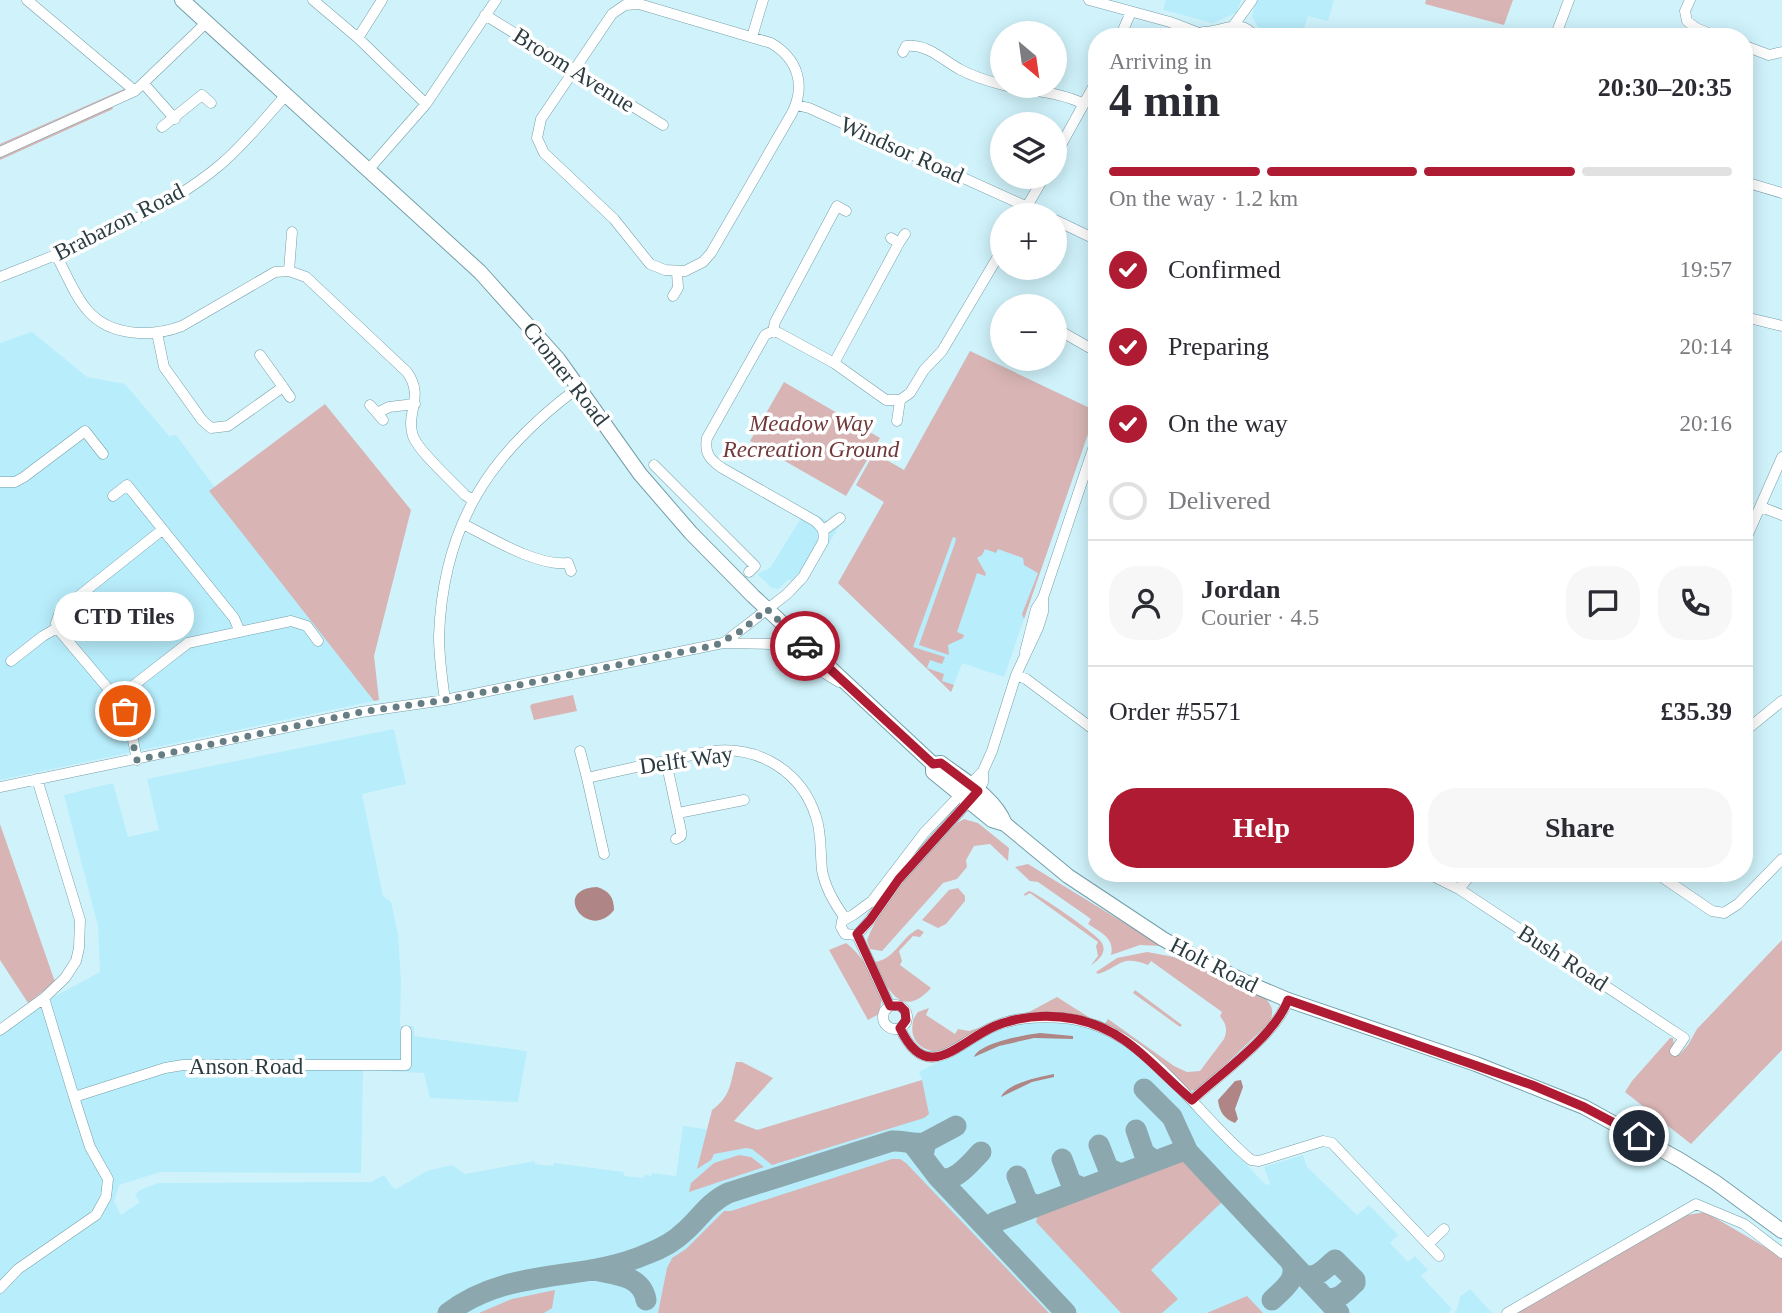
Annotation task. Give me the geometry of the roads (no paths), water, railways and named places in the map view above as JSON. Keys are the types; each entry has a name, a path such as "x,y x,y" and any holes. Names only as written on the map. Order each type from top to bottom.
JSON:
{"highway":[{"name":"Cromer Road","path":"182,0 480,272 539,336 579,387 640,474 688,530 767,609 933,764 933,772 969,793"},
{"name":"Holt Road","path":"969,793 1000,811 1005,824 1068,876 1163,939 1243,981 1288,1000 1476,1064 1584,1107 1680,1160 1782,1231"}],"street":[{"path":"27,0 175,119"},
{"path":"313,0 358,38 426,104"},
{"path":"358,38 382,0"},
{"path":"369,169 426,104 496,0"},
{"path":"752,37 763,0"},
{"path":"1089,0 1185,28"},
{"path":"1558,28 1569,0"},
{"path":"1689,0 1685,11 1687,21 1695,28"},
{"path":"1230,28 1251,1"},
{"path":"1251,1 1248,20 1251,28"},
{"path":"639,4 752,37 783,50 792,60 799,85 796,105 711,253 694,267 677,272 650,264 614,219 540,147 537,129 541,119 574,71 612,14 625,5 639,4"},
{"path":"1125,28 1131,12"},
{"name":"Broom Avenue","path":"485,15 663,125"},
{"path":"0,152 139,88 207,22"},
{"path":"903,47 915,45 927,48 959,69 990,82"},
{"path":"1753,49 1769,55 1782,52"},
{"path":"163,127 175,119 199,91 211,103"},
{"name":"Brabazon Road","path":"0,277 152,210 185,191 222,163 287,94"},
{"path":"1067,134 1088,97"},
{"path":"1068,98 1084,104"},
{"name":"Windsor Road","path":"796,105 808,108 1008,203"},
{"path":"1753,184 1782,193"},
{"path":"773,331 775,322 842,205"},
{"path":"1067,226 1088,236"},
{"path":"289,271 292,232"},
{"path":"834,363 898,238"},
{"path":"55,255 84,306 96,318 120,329 156,333 182,326 267,275 289,271 306,277 407,372 415,389 412,426 414,440 465,495 473,500"},
{"path":"824,530 815,522 711,461 707,454 707,438 765,335 773,331 787,336 834,363 886,400 900,400 910,393 924,369 942,351 990,270"},
{"path":"673,296 678,288 677,272"},
{"path":"1753,319 1782,326"},
{"path":"156,333 164,367 202,420 211,428 228,426 283,387"},
{"path":"1067,335 1088,347"},
{"path":"260,355 290,397"},
{"path":"445,700 439,637 442,605 450,567 473,500 487,477 522,434 579,387"},
{"path":"897,421 900,400"},
{"path":"377,413 389,407 415,404"},
{"path":"0,482 15,482 24,477 82,427 103,454"},
{"path":"1753,524 1782,457"},
{"path":"969,793 899,879 870,920 859,931 848,936 842,930 841,923 872,901 896,867 969,793 983,782 983,771 1025,653 1036,610 1043,598 1088,464"},
{"path":"656,470 755,566 749,572"},
{"path":"113,496 127,485 234,618 240,632"},
{"path":"1761,507 1782,515"},
{"path":"688,530 704,516"},
{"path":"723,643 799,582 823,542 824,530 840,518"},
{"path":"463,524 518,552 558,564 568,563"},
{"path":"137,760 125,711 57,628 56,623 60,611 162,530"},
{"path":"116,699 182,646 204,644 240,632 291,621 307,626 317,641"},
{"path":"11,661 57,628"},
{"path":"0,787 388,706 445,700 723,643 752,642 782,648 854,692"},
{"path":"1016,675 1026,679 1088,725"},
{"path":"1753,725 1782,701"},
{"path":"580,751 604,854"},
{"name":"Delft Way","path":"587,778 714,751 740,751 763,756 798,782 810,800 817,818 827,888 849,917"},
{"path":"666,761 681,831 681,836 676,839"},
{"path":"0,1030 44,998 65,978 76,961 80,919 37,779"},
{"path":"677,813 744,800"},
{"path":"1669,882 1712,911 1724,913 1738,904 1782,859"},
{"name":"Bush Road","path":"1446,882 1684,1038 1675,1051"},
{"path":"1460,889 1465,882"},
{"path":"849,917 859,919 859,931 890,1006"},
{"path":"0,1289 18,1269 96,1215 106,1197 108,1179 90,1147 44,998"},
{"path":"1192,1100 1272,1028 1288,1000"},
{"path":"890,1006 900,1006 905,1011 906,1020 900,1028 890,1027 885,1023 884,1013 890,1006"},
{"path":"900,1028 914,1051 936,1057 951,1053 996,1026 1018,1019 1056,1017 1106,1028 1134,1046 1251,1160 1259,1161 1323,1141 1332,1143 1439,1256"},
{"name":"Anson Road","path":"74,1097 165,1068 183,1065 406,1065 406,1031"},
{"path":"1507,1313 1696,1204 1744,1224 1782,1253"},
{"path":"1428,1244 1444,1229"}],"place":[{"name":"CTD Tiles","path":"125,711"}],"park label":[{"name":"Meadow Way Recreation Ground","path":"811,436"}]}
